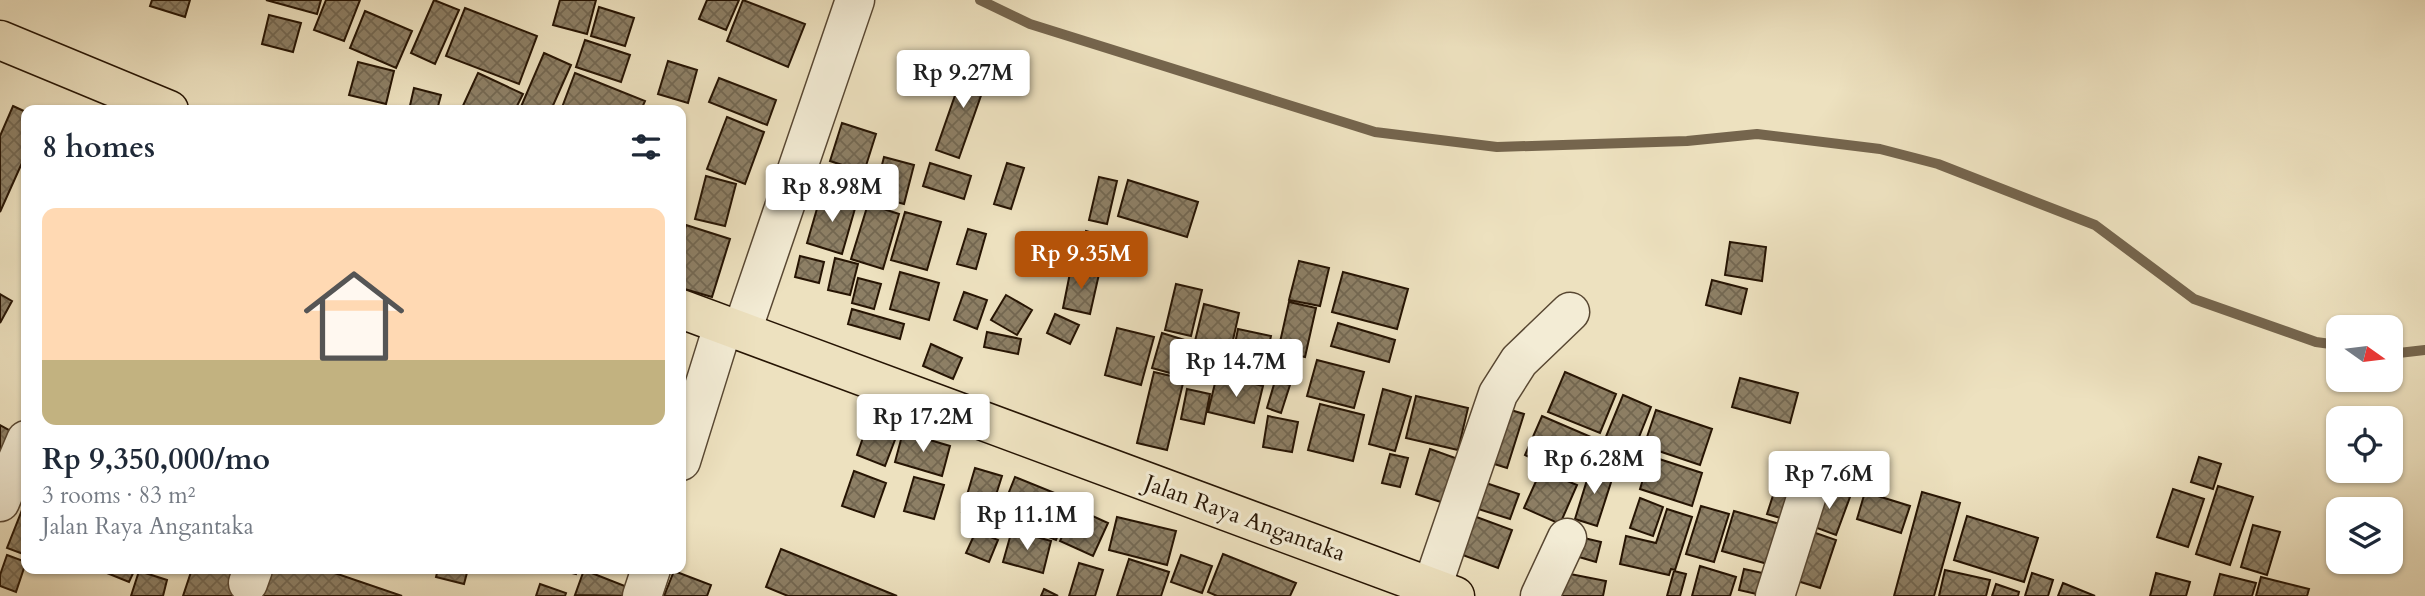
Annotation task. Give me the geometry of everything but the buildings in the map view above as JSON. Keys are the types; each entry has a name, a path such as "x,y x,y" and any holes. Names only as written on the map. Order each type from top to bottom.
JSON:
{"main road":[{"path":"0,40 154,105"},
{"name":"Jalan Raya Angantaka","path":"686,311 1444,592"}],"street":[{"path":"686,448 856,0"},
{"path":"1444,592 1498,394 1519,361 1570,312"},
{"path":"0,502 21,452"},
{"path":"1775,596 1807,495"},
{"path":"1540,596 1567,538"},
{"path":"642,596 649,574"}],"waterway":[{"path":"980,0 1030,24 1375,132 1497,147 1687,141 1757,134 1880,149 1938,164 2095,225 2194,299 2326,343"},
{"path":"2403,353 2425,350"}]}
